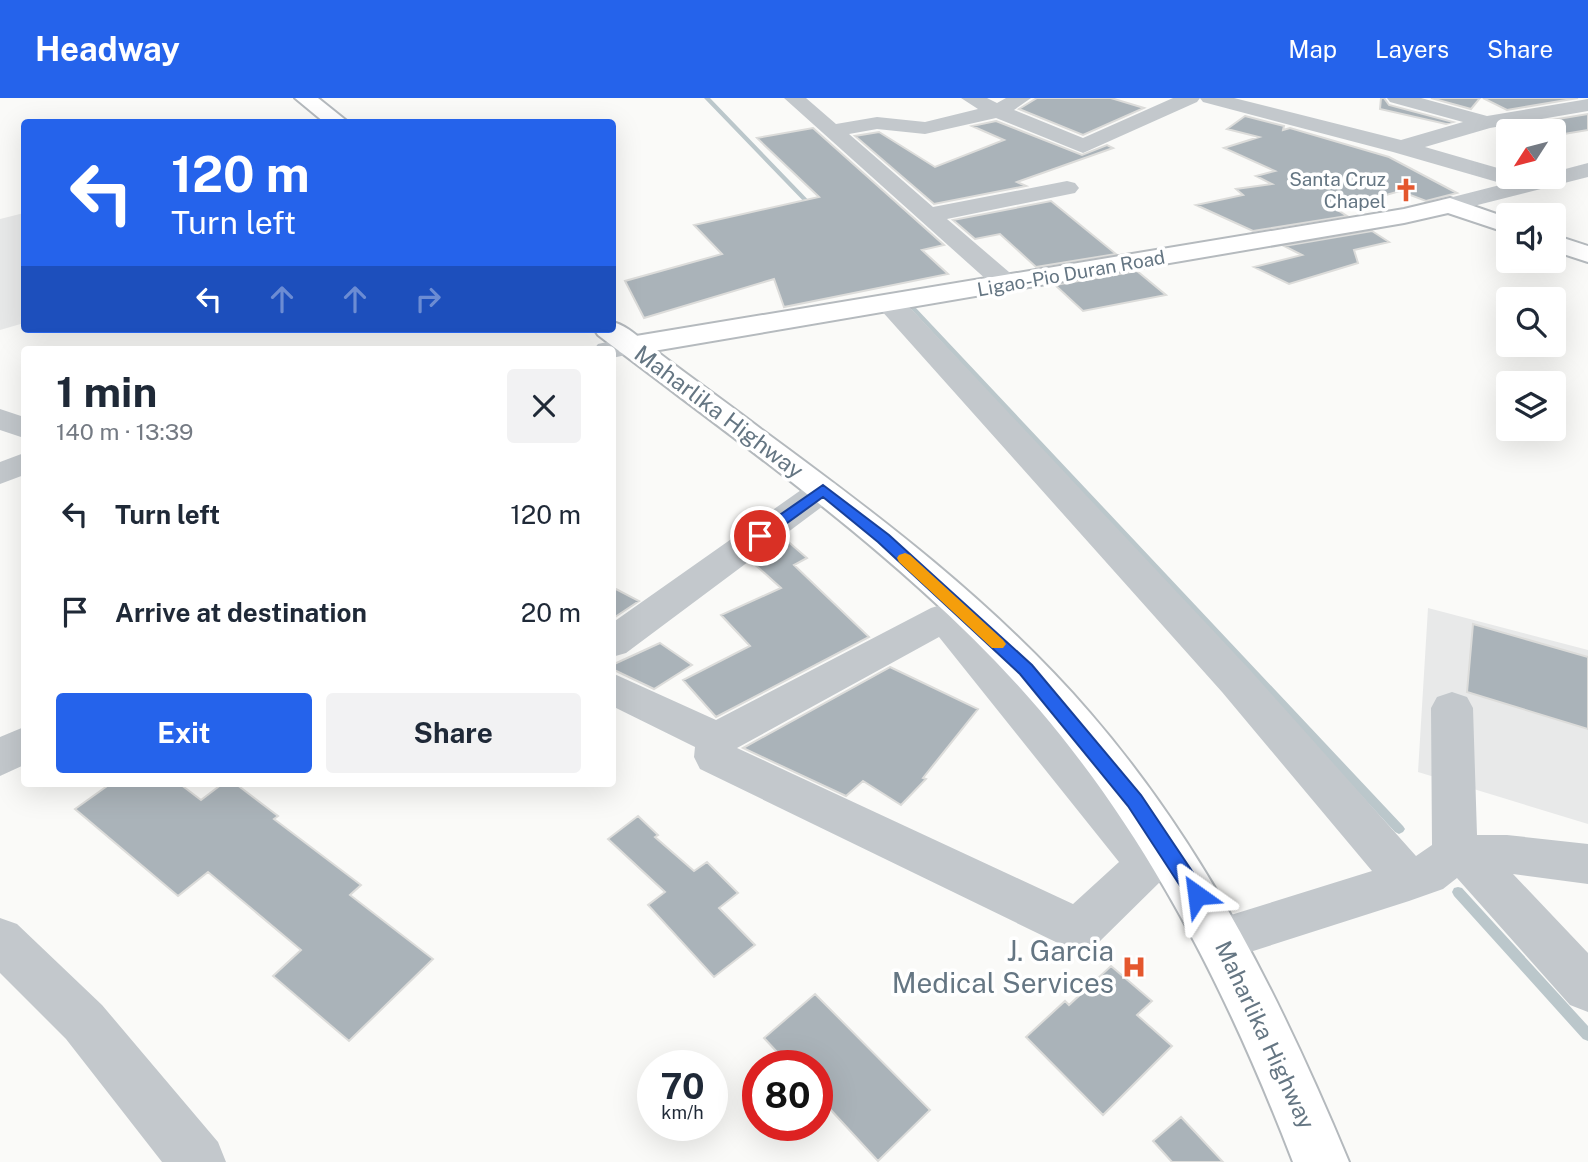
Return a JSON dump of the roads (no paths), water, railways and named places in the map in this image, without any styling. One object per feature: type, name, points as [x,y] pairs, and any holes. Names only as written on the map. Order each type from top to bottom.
[{"type":"main road","points":[[305,98],[333,119]]},
{"type":"main road","points":[[1450,205],[1496,222]]},
{"type":"main road","name":"Ligao-Pio Duran Road","points":[[615,342],[1007,284],[1391,219],[1450,205]]},
{"type":"main road","points":[[1566,247],[1588,254]]},
{"type":"main road","name":"Maharlika Highway","points":[[615,342],[823,490],[883,539],[1026,670],[1134,800],[1184,873],[1222,939],[1287,1073],[1321,1162]]},
{"type":"street","points":[[794,98],[1007,284]]},
{"type":"street","points":[[971,98],[1083,146],[1190,98]]},
{"type":"street","points":[[832,131],[877,123],[925,128],[999,111],[1021,98]]},
{"type":"street","points":[[1210,98],[1401,147],[1496,175]]},
{"type":"street","points":[[1398,98],[1487,122]]},
{"type":"street","points":[[1500,102],[1536,114]]},
{"type":"street","points":[[1401,147],[1487,122],[1588,105]]},
{"type":"street","points":[[1566,176],[1587,171]]},
{"type":"street","points":[[928,215],[1067,188]]},
{"type":"street","points":[[1450,205],[1509,189]]},
{"type":"street","points":[[890,303],[1227,670],[1409,881]]},
{"type":"street","points":[[0,418],[21,428]]},
{"type":"street","points":[[0,457],[21,454]]},
{"type":"street","points":[[0,474],[21,464]]},
{"type":"street","points":[[616,640],[823,490]]},
{"type":"street","points":[[944,617],[1148,864],[1079,930],[715,757],[717,738],[944,617]]},
{"type":"street","points":[[616,690],[717,738]]},
{"type":"street","points":[[1452,708],[1459,854],[1588,988]]},
{"type":"street","points":[[0,759],[21,745]]},
{"type":"street","points":[[1222,939],[1426,875],[1459,854],[1507,854],[1588,864]]},
{"type":"street","points":[[0,940],[84,1023],[198,1162]]},
{"type":"waterway","points":[[707,98],[814,209]]},
{"type":"waterway","points":[[913,308],[1399,829]]},
{"type":"waterway","points":[[1458,892],[1588,1035]]},
{"type":"place","name":"Santa Cruz Chapel","points":[[1406,190]]},
{"type":"place","name":"J. Garcia Medical Services","points":[[1134,967]]}]
